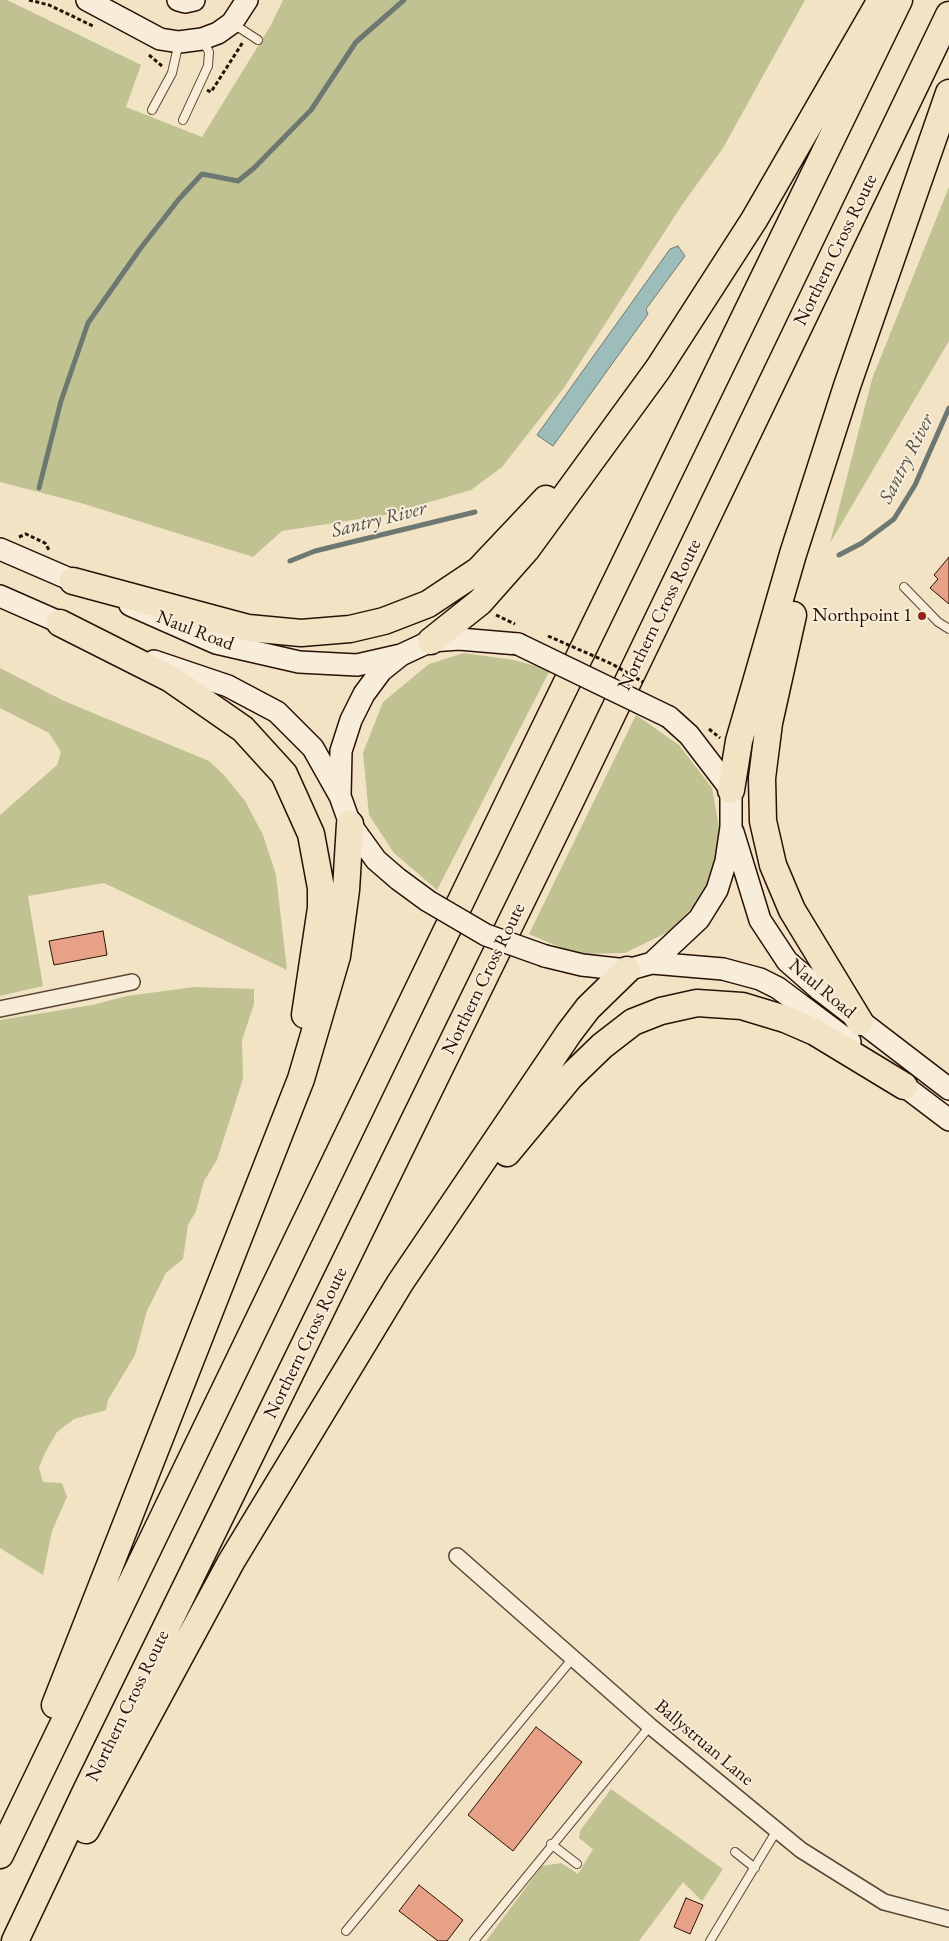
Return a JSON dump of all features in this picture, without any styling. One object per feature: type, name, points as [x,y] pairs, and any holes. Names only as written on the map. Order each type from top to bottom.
[{"type":"highway","points":[[431,641],[480,602],[526,550],[658,369],[754,220],[881,0]]},
{"type":"highway","points":[[0,1855],[512,794],[900,0]]},
{"type":"highway","name":"Northern Cross Route","points":[[15,1941],[87,1789],[574,794],[949,15]]},
{"type":"highway","points":[[731,790],[739,741],[794,554],[847,386],[949,92]]},
{"type":"highway","points":[[73,581],[248,628],[301,633],[350,629],[384,620],[428,604],[478,570],[533,514],[658,369]]},
{"type":"highway","points":[[847,386],[770,714],[762,778],[763,821],[772,865],[792,910],[860,1022]]},
{"type":"highway","points":[[60,623],[171,679],[243,729],[284,774],[311,834],[321,888],[320,919],[303,1030],[261,1182]]},
{"type":"highway","points":[[0,1846],[301,1079],[337,956],[346,890],[350,824]]},
{"type":"highway","points":[[26,1941],[231,1562],[400,1283],[569,1033],[588,1008],[627,970]]},
{"type":"highway","points":[[400,1283],[570,1077],[602,1046],[633,1022],[660,1011],[697,1003],[742,1006],[786,1019],[815,1032],[904,1086]]},
{"type":"main road","points":[[87,0],[160,39],[179,42],[202,40],[218,33],[232,23],[247,0]]},
{"type":"main road","points":[[178,0],[185,2],[194,0]]},
{"type":"main road","name":"Naul Road","points":[[7,544],[73,581],[216,643],[299,662],[358,665],[401,655]]},
{"type":"main road","points":[[0,596],[151,660],[228,686],[277,712],[314,748],[340,796],[350,824],[376,860],[428,901],[486,935],[545,956],[582,965],[627,970],[652,963],[699,919],[717,890],[726,860],[731,827],[731,790],[689,735],[669,717],[518,635],[431,641],[401,655],[381,671],[364,694],[351,720],[341,751],[340,796]]},
{"type":"main road","name":"Naul Road","points":[[731,827],[760,920],[787,961],[860,1022],[949,1089]]},
{"type":"main road","name":"Naul Road","points":[[652,963],[723,969],[760,979],[778,988],[856,1046],[949,1120]]},
{"type":"street","points":[[0,1009],[132,982]]},
{"type":"street","name":"Ballystruan Lane","points":[[457,1556],[650,1726],[801,1850],[884,1902],[949,1919]]},
{"type":"lane","points":[[232,23],[258,40]]},
{"type":"lane","points":[[183,120],[208,66],[209,52],[202,40]]},
{"type":"lane","points":[[152,110],[172,73],[179,42]]},
{"type":"lane","points":[[904,587],[938,622],[949,629]]},
{"type":"lane","points":[[346,1931],[573,1658]]},
{"type":"lane","points":[[474,1941],[551,1844],[650,1726]]},
{"type":"lane","points":[[710,1941],[777,1830]]},
{"type":"lane","points":[[551,1844],[577,1864]]},
{"type":"lane","points":[[735,1852],[755,1868]]},
{"type":"path","points":[[7,544],[26,534],[45,543],[51,552]]},
{"type":"path","points":[[480,602],[518,635]]},
{"type":"path","points":[[545,635],[612,664],[651,687]]},
{"type":"path","points":[[705,726],[719,738],[739,741]]},
{"type":"green space","points":[[0,0],[7,0],[141,65],[126,107],[202,137],[271,25],[283,0],[805,0],[723,148],[682,205],[563,389],[502,467],[471,490],[385,515],[282,531],[253,557],[81,503],[0,482]]},
{"type":"green space","points":[[949,187],[949,341],[830,543],[872,379]]},
{"type":"green space","points":[[464,653],[514,660],[550,670],[437,890],[394,853],[369,815],[363,753],[383,702],[429,664]]},
{"type":"green space","points":[[0,668],[64,701],[209,761],[223,774],[245,801],[263,835],[276,875],[287,970],[104,883],[28,896],[43,986],[0,996],[0,815],[57,765],[61,752],[49,733],[0,708]]},
{"type":"green space","points":[[636,715],[679,745],[712,788],[721,839],[702,897],[670,931],[625,953],[575,954],[529,934]]},
{"type":"green space","points":[[194,987],[254,989],[254,1004],[242,1040],[243,1079],[217,1160],[204,1181],[196,1211],[188,1225],[183,1259],[166,1273],[147,1311],[135,1355],[108,1400],[106,1410],[74,1419],[57,1432],[45,1453],[39,1468],[43,1482],[62,1483],[67,1497],[52,1531],[43,1575],[0,1548],[0,1020],[92,1005],[127,996]]},
{"type":"green space","points":[[611,1789],[723,1869],[702,1901],[683,1882],[639,1941],[486,1941],[542,1866],[561,1863],[578,1874],[593,1849],[579,1838],[580,1831]]},
{"type":"water","points":[[678,246],[685,256],[646,309],[648,314],[553,446],[537,435],[670,249]]},
{"type":"building","points":[[949,557],[949,604],[930,588],[938,579],[934,575]]},
{"type":"building","points":[[103,931],[107,955],[54,965],[49,941]]},
{"type":"building","points":[[536,1727],[582,1762],[513,1851],[468,1815]]},
{"type":"building","points":[[419,1885],[463,1920],[447,1941],[438,1941],[399,1911]]},
{"type":"building","points":[[686,1898],[703,1905],[690,1934],[674,1927]]},
{"type":"waterway","points":[[39,488],[61,401],[88,323],[140,249],[179,199],[202,174],[238,181],[254,168],[311,110],[356,42],[404,0]]},
{"type":"waterway","name":"Santry River","points":[[839,555],[862,543],[894,519],[915,485],[949,408]]},
{"type":"waterway","name":"Santry River","points":[[290,561],[315,551],[475,512]]},
{"type":"place","name":"Northpoint 1","points":[[922,616]]}]
